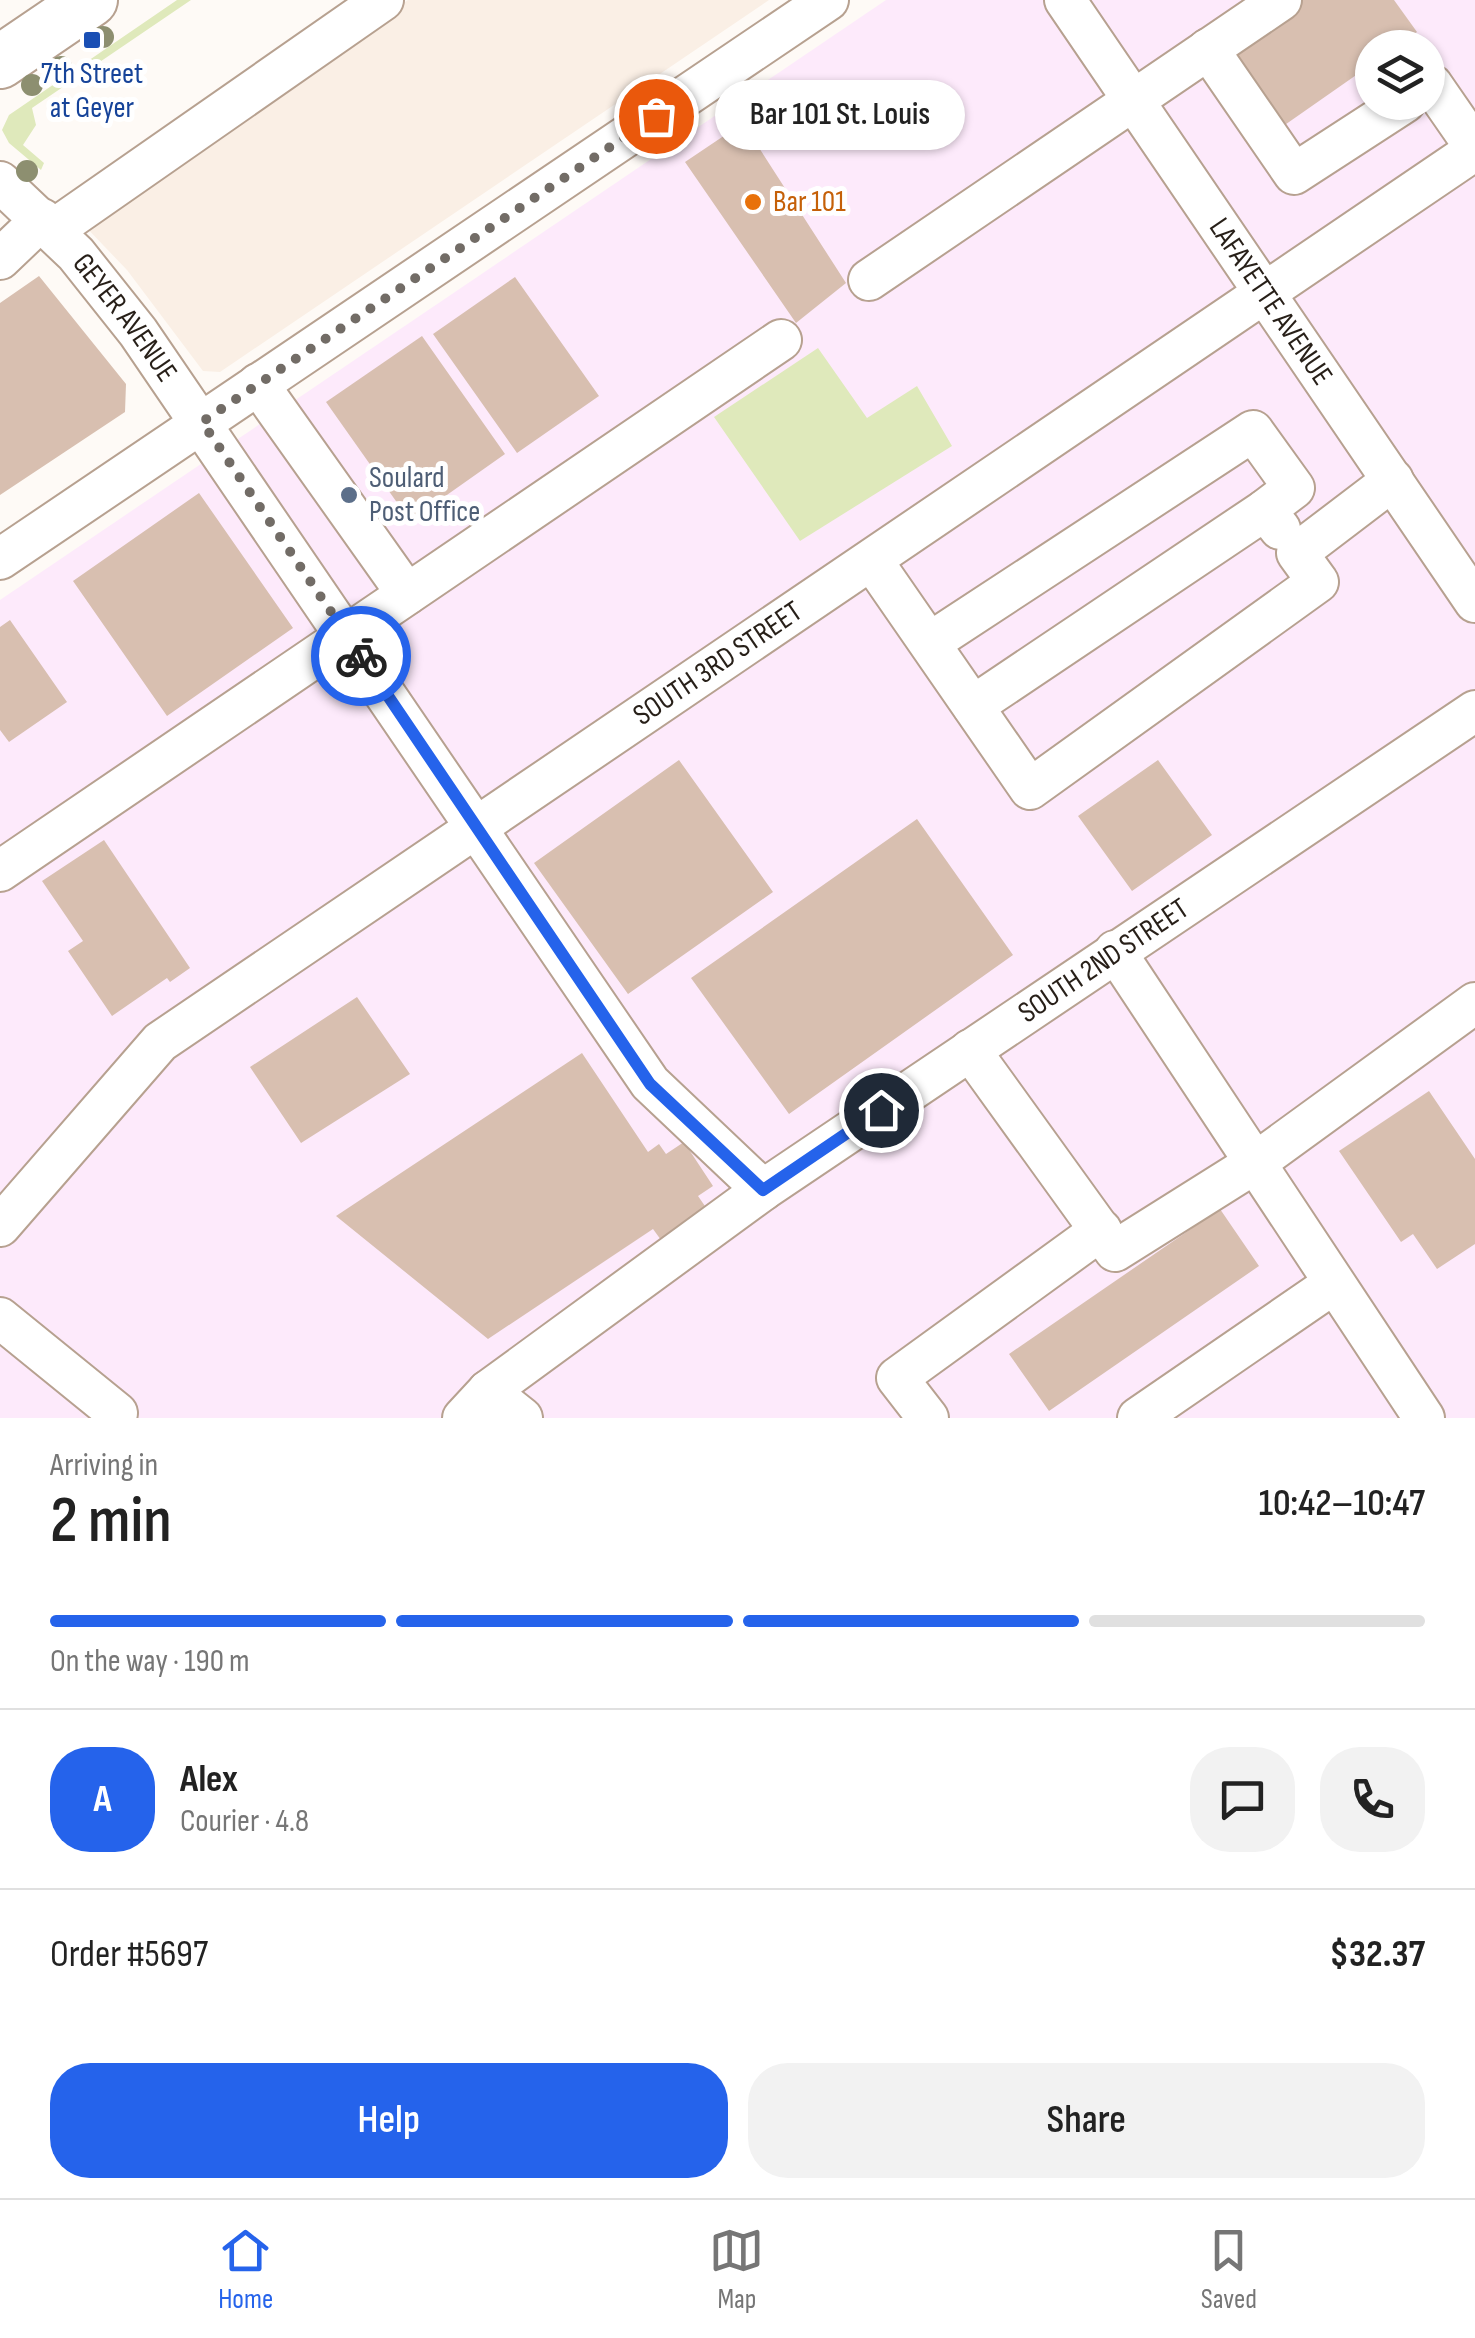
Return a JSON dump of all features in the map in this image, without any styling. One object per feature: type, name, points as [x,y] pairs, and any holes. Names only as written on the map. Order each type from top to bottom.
[{"type":"main road","points":[[0,62],[91,0]]},
{"type":"street","points":[[0,259],[384,0]]},
{"type":"street","points":[[0,559],[828,0]]},
{"type":"street","name":"LAFAYETTE AVENUE","points":[[1065,0],[1475,602]]},
{"type":"street","points":[[869,280],[1208,49],[1236,12],[1281,0]]},
{"type":"street","points":[[1208,49],[1294,174],[1377,120]]},
{"type":"street","points":[[1445,104],[1475,149]]},
{"type":"street","name":"SOUTH 3RD STREET","points":[[0,1226],[160,1042],[873,562],[1475,149]]},
{"type":"street","name":"GEYER AVENUE","points":[[0,182],[48,225],[109,292],[478,826],[650,1084],[748,1202]]},
{"type":"street","points":[[0,871],[781,340]]},
{"type":"street","points":[[258,384],[407,594]]},
{"type":"street","points":[[930,642],[1254,432],[1294,488],[974,706]]},
{"type":"street","points":[[1297,553],[1393,480]]},
{"type":"street","points":[[873,562],[1030,788],[1318,582],[1265,510]]},
{"type":"street","name":"SOUTH 2ND STREET","points":[[476,1405],[748,1202],[1115,950],[1475,711]]},
{"type":"street","points":[[1115,950],[1424,1418]]},
{"type":"street","points":[[970,1050],[1115,1251],[1255,1162],[1475,1004]]},
{"type":"street","points":[[928,1418],[898,1378],[1100,1230]]},
{"type":"street","points":[[1138,1418],[1333,1284]]},
{"type":"street","points":[[0,1318],[118,1414]]},
{"type":"street","points":[[476,1405],[522,1418]]},
{"type":"shaded area","points":[[408,0],[769,0],[220,372],[203,371],[127,270],[81,222]]},
{"type":"shaded area","points":[[886,0],[1475,0],[1475,1418],[0,1418],[0,600]]},
{"type":"green space","points":[[177,0],[191,0],[32,108],[36,125],[23,145],[44,163],[41,170],[9,143],[2,130],[9,115]]},
{"type":"green space","points":[[818,348],[867,418],[917,386],[952,446],[800,541],[714,417]]},
{"type":"building","points":[[1302,0],[1394,0],[1416,30],[1355,30],[1355,76],[1279,129],[1226,53]]},
{"type":"building","name":"Bar 101","points":[[743,123],[846,283],[796,323],[685,162]]},
{"type":"building","points":[[39,276],[126,384],[125,412],[0,495],[0,303]]},
{"type":"building","points":[[515,277],[599,396],[517,453],[433,334]]},
{"type":"building","points":[[422,336],[505,454],[410,521],[326,402]]},
{"type":"building","points":[[199,493],[293,628],[167,716],[73,581]]},
{"type":"building","points":[[10,620],[67,702],[9,742],[0,730],[0,627]]},
{"type":"building","points":[[679,760],[773,892],[628,994],[534,863]]},
{"type":"building","points":[[1158,760],[1212,835],[1132,891],[1078,816]]},
{"type":"building","points":[[917,819],[1013,955],[789,1114],[691,978]]},
{"type":"building","points":[[104,840],[190,968],[170,982],[167,978],[112,1016],[68,951],[83,941],[42,881]]},
{"type":"building","points":[[357,997],[410,1074],[301,1143],[250,1067]]},
{"type":"building","points":[[582,1053],[648,1152],[659,1144],[666,1154],[684,1142],[713,1186],[698,1196],[707,1209],[661,1240],[653,1229],[488,1339],[336,1216]]},
{"type":"building","points":[[1429,1091],[1475,1159],[1475,1244],[1437,1269],[1413,1234],[1401,1242],[1339,1151]]},
{"type":"building","points":[[1220,1209],[1259,1266],[1049,1411],[1009,1354]]},
{"type":"way so far","points":[[361,656],[202,422],[656,116]]},
{"type":"place","name":"7th Street at Geyer","points":[[92,40]]},
{"type":"place","name":"Bar 101 St. Louis","points":[[656,116]]},
{"type":"place","name":"Bar 101","points":[[753,202]]},
{"type":"place","name":"Soulard Post Office","points":[[349,495]]},
{"type":"route","points":[[361,656],[650,1084],[763,1190],[881,1110]]}]
